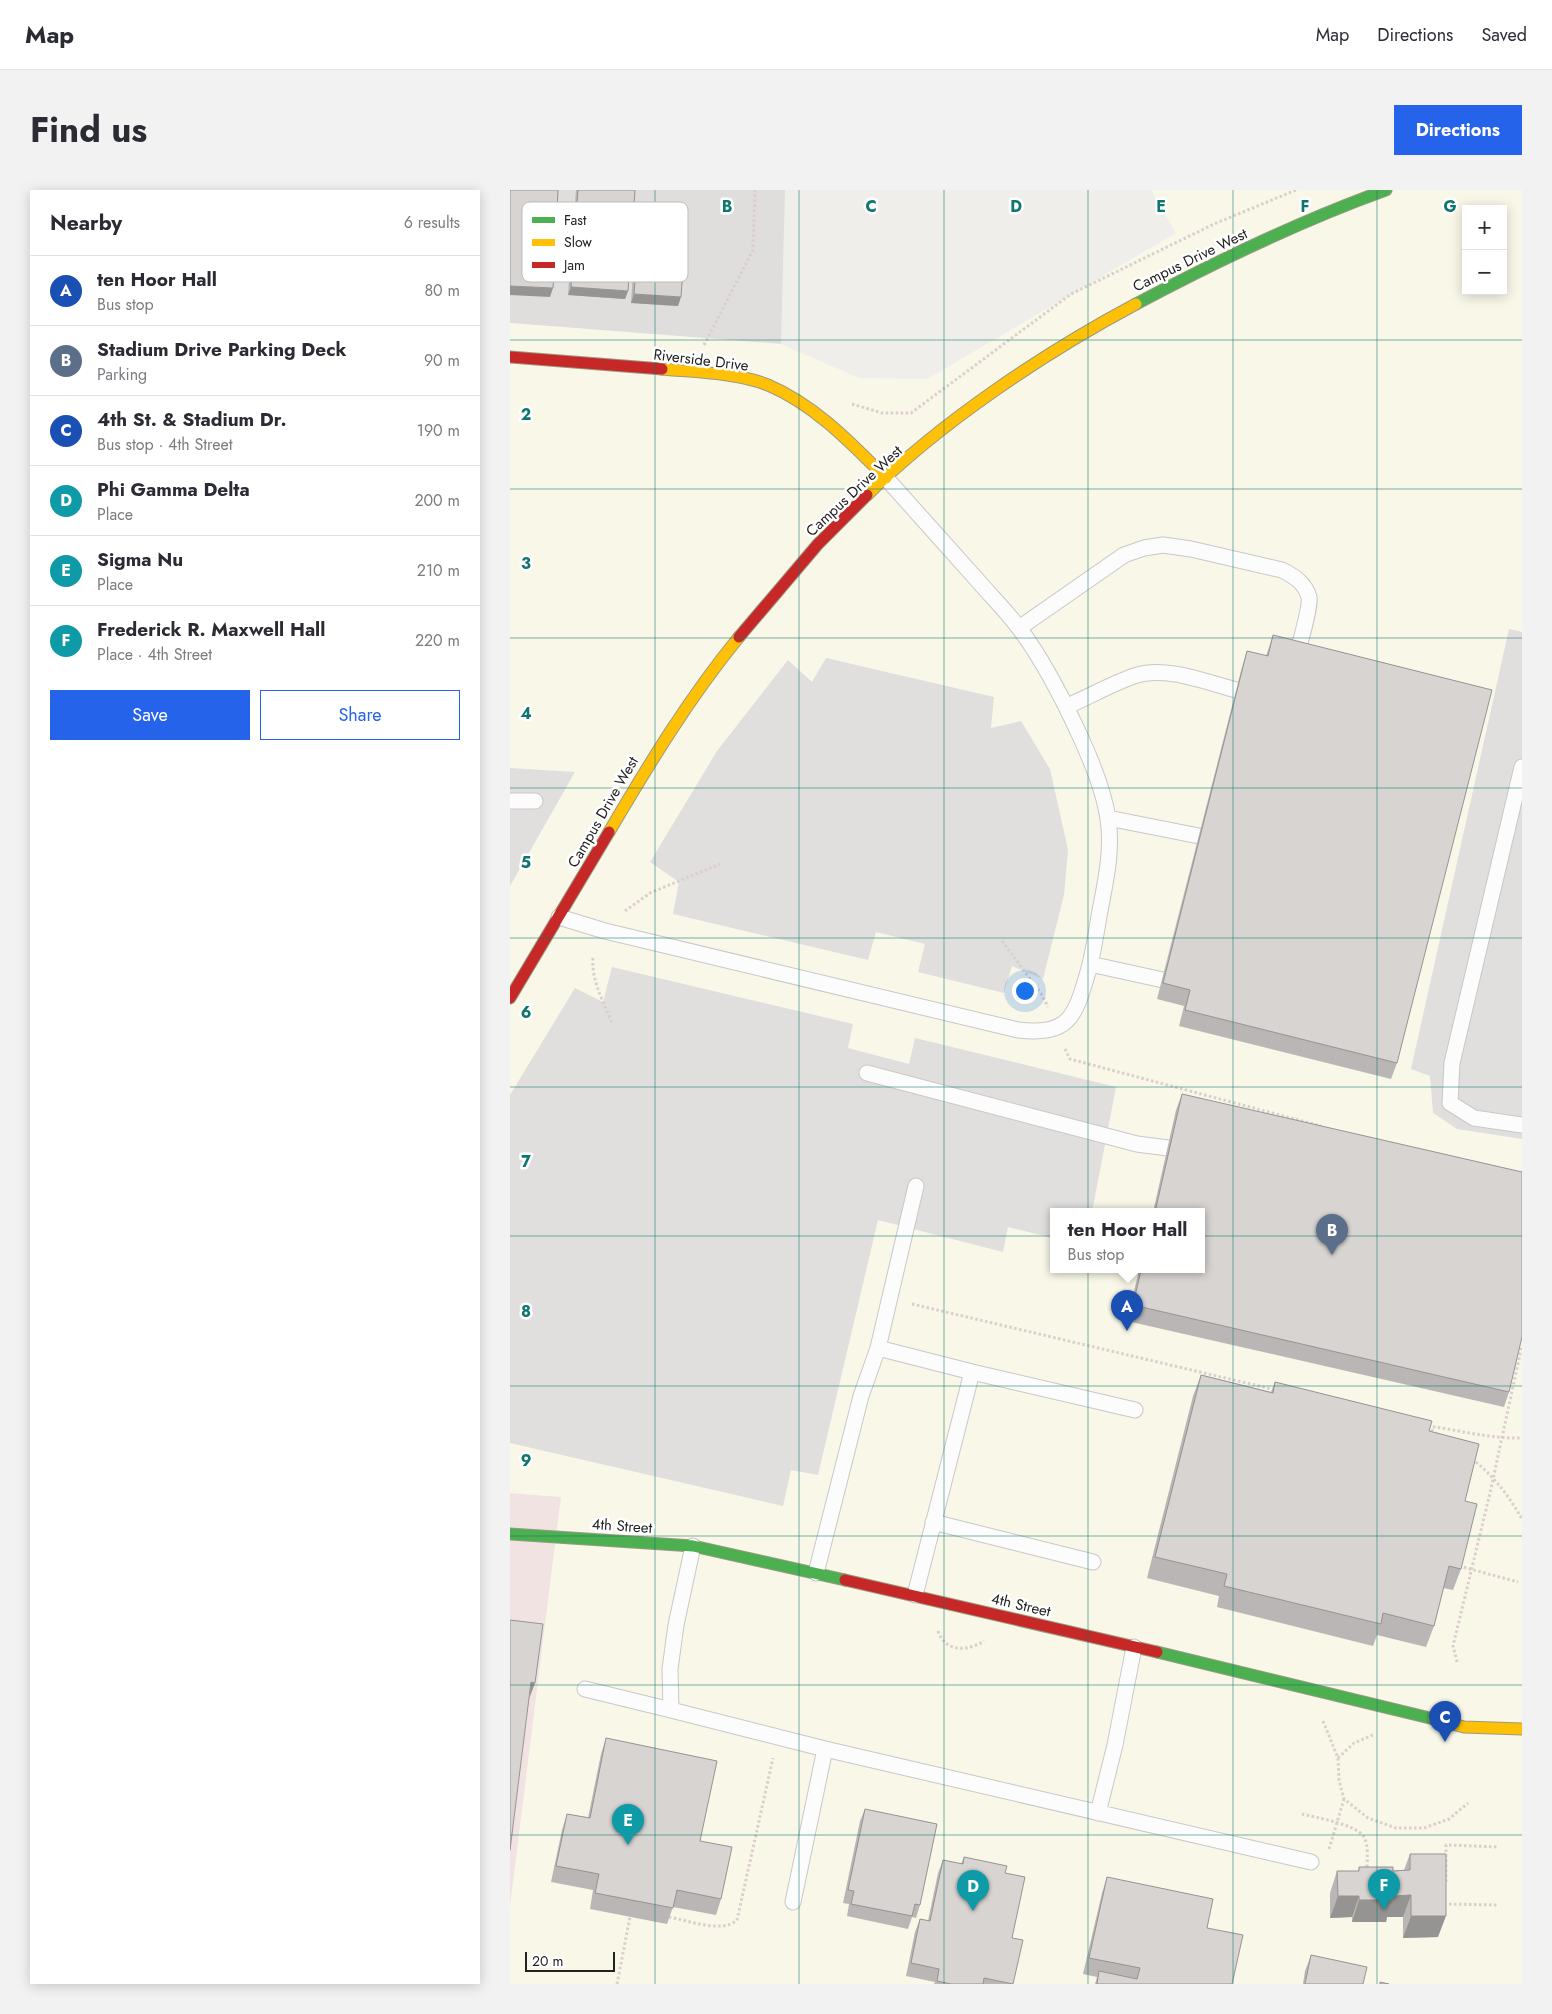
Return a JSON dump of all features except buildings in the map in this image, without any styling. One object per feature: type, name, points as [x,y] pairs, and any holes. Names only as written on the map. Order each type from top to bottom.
[{"type":"street","name":"Campus Drive West","points":[[510,998],[653,756],[692,697],[751,622],[824,537],[886,478],[948,426],[995,391],[1054,351],[1106,320],[1170,285],[1229,257],[1313,218],[1380,191]]},
{"type":"street","name":"Riverside Drive","points":[[510,357],[731,376],[768,385],[807,407],[846,438],[886,478]]},
{"type":"street","name":"4th Street","points":[[510,1534],[693,1546],[915,1595],[1369,1702],[1464,1727],[1522,1729]]},
{"type":"lane","points":[[559,917],[605,931],[1018,1030],[1032,1032],[1056,1028],[1073,1015],[1078,1006],[1090,964],[1110,848],[1108,818],[1086,750],[1067,706],[1043,664],[1019,628],[886,478]]},
{"type":"lane","points":[[1019,628],[1124,555],[1144,548],[1163,545],[1191,549],[1282,570],[1294,576],[1304,586],[1309,598],[1296,658]]},
{"type":"lane","points":[[1067,706],[1135,676],[1154,673],[1178,676],[1236,690]]},
{"type":"lane","points":[[1522,767],[1452,1063],[1450,1103],[1474,1118],[1522,1124]]},
{"type":"lane","points":[[510,801],[536,801]]},
{"type":"lane","points":[[1108,818],[1199,836]]},
{"type":"lane","points":[[1090,964],[1162,980]]},
{"type":"lane","points":[[867,1073],[1137,1144],[1168,1148]]},
{"type":"lane","points":[[816,1573],[861,1396],[878,1348],[916,1186]]},
{"type":"lane","points":[[878,1348],[1135,1410]]},
{"type":"lane","points":[[915,1595],[972,1372]]},
{"type":"lane","points":[[933,1522],[1093,1562]]},
{"type":"lane","points":[[671,1710],[670,1669],[676,1625],[693,1546]]},
{"type":"lane","points":[[1098,1813],[1115,1745],[1134,1647]]},
{"type":"lane","points":[[585,1689],[778,1738],[1311,1862]]},
{"type":"lane","points":[[792,1902],[825,1749]]},
{"type":"path","points":[[694,372],[704,345],[753,250],[755,190]]},
{"type":"path","points":[[846,403],[882,413],[911,413],[1071,294],[1214,224],[1296,190]]},
{"type":"path","points":[[704,345],[714,346]]},
{"type":"path","points":[[625,912],[650,893],[720,864]]},
{"type":"path","points":[[1002,941],[1042,995],[1050,1010]]},
{"type":"path","points":[[594,958],[595,978],[612,1023]]},
{"type":"path","points":[[1061,1042],[1070,1059],[1330,1128]]},
{"type":"path","points":[[890,1298],[1279,1391]]},
{"type":"path","points":[[1457,1662],[1453,1646],[1502,1439],[1522,1345]]},
{"type":"path","points":[[1445,1439],[1425,1425],[1502,1439],[1522,1438]]},
{"type":"path","points":[[1466,1453],[1486,1469],[1505,1492],[1522,1518]]},
{"type":"path","points":[[1459,1566],[1518,1582]]},
{"type":"path","points":[[936,1626],[940,1638],[948,1645],[957,1649],[973,1647],[989,1638]]},
{"type":"path","points":[[1322,1718],[1338,1758],[1338,1780],[1344,1799],[1368,1818],[1396,1828],[1424,1828],[1449,1819],[1468,1803]]},
{"type":"path","points":[[1338,1758],[1354,1743],[1381,1732]]},
{"type":"path","points":[[669,1916],[716,1926],[727,1926],[737,1920],[778,1738]]},
{"type":"path","points":[[1328,1851],[1344,1799]]},
{"type":"path","points":[[1302,1814],[1356,1830],[1364,1837],[1367,1845],[1367,1871]]},
{"type":"path","points":[[1446,1884],[1446,1845],[1499,1847]]},
{"type":"path","points":[[1446,1894],[1446,1904]]},
{"type":"path","points":[[1438,1904],[1498,1904]]},
{"type":"path","points":[[616,1984],[630,1916]]},
{"type":"shaded area","points":[[510,190],[785,190],[781,344],[510,323]]},
{"type":"shaded area","points":[[1151,190],[1522,190],[1522,1984],[510,1984],[510,1907],[561,1497],[510,1493],[510,323],[781,344],[859,378],[927,379],[1176,233]]},
{"type":"shaded area","points":[[1509,629],[1522,632],[1522,1139],[1457,1129],[1433,1113],[1430,1076],[1411,1069]]},
{"type":"shaded area","points":[[826,658],[994,697],[991,728],[1021,721],[1050,769],[1068,850],[1064,895],[1043,979],[1012,966],[1004,993],[918,972],[925,944],[876,932],[868,960],[673,914],[679,882],[650,862],[717,751],[788,660],[812,682]]},
{"type":"shaded area","points":[[510,768],[575,772],[510,886]]},
{"type":"shaded area","points":[[612,967],[853,1024],[848,1048],[909,1064],[915,1038],[1116,1087],[1093,1208],[1050,1208],[1050,1237],[1008,1227],[1003,1252],[878,1220],[818,1475],[791,1470],[783,1506],[510,1443],[510,1095],[575,988],[603,1002]]},
{"type":"shaded area","points":[[510,1493],[561,1497],[510,1904]]},
{"type":"traffic: fast","points":[[1136,304],[1259,242],[1386,190]]},
{"type":"traffic: fast","points":[[510,1534],[693,1546],[845,1580]]},
{"type":"traffic: fast","points":[[1157,1652],[1434,1719]]},
{"type":"traffic: slow","points":[[867,495],[927,441],[995,390],[1066,344],[1136,304]]},
{"type":"traffic: slow","points":[[662,369],[744,378],[768,385],[785,393],[832,426],[886,478]]},
{"type":"traffic: slow","points":[[609,832],[686,708],[739,637]]},
{"type":"traffic: slow","points":[[1434,1719],[1464,1727],[1522,1729]]},
{"type":"traffic: jam","points":[[510,357],[662,369]]},
{"type":"traffic: jam","points":[[739,637],[818,544],[867,495]]},
{"type":"traffic: jam","points":[[510,998],[609,832]]},
{"type":"traffic: jam","points":[[845,1580],[1157,1652]]},
{"type":"place","name":"Stadium Drive Parking Deck","points":[[1332,1255]]},
{"type":"place","name":"ten Hoor Hall","points":[[1127,1331]]},
{"type":"place","name":"4th St. & Stadium Dr.","points":[[1445,1742]]},
{"type":"place","name":"Sigma Nu","points":[[628,1845]]},
{"type":"place","name":"Frederick R. Maxwell Hall","points":[[1384,1910]]},
{"type":"place","name":"Phi Gamma Delta","points":[[973,1911]]}]
